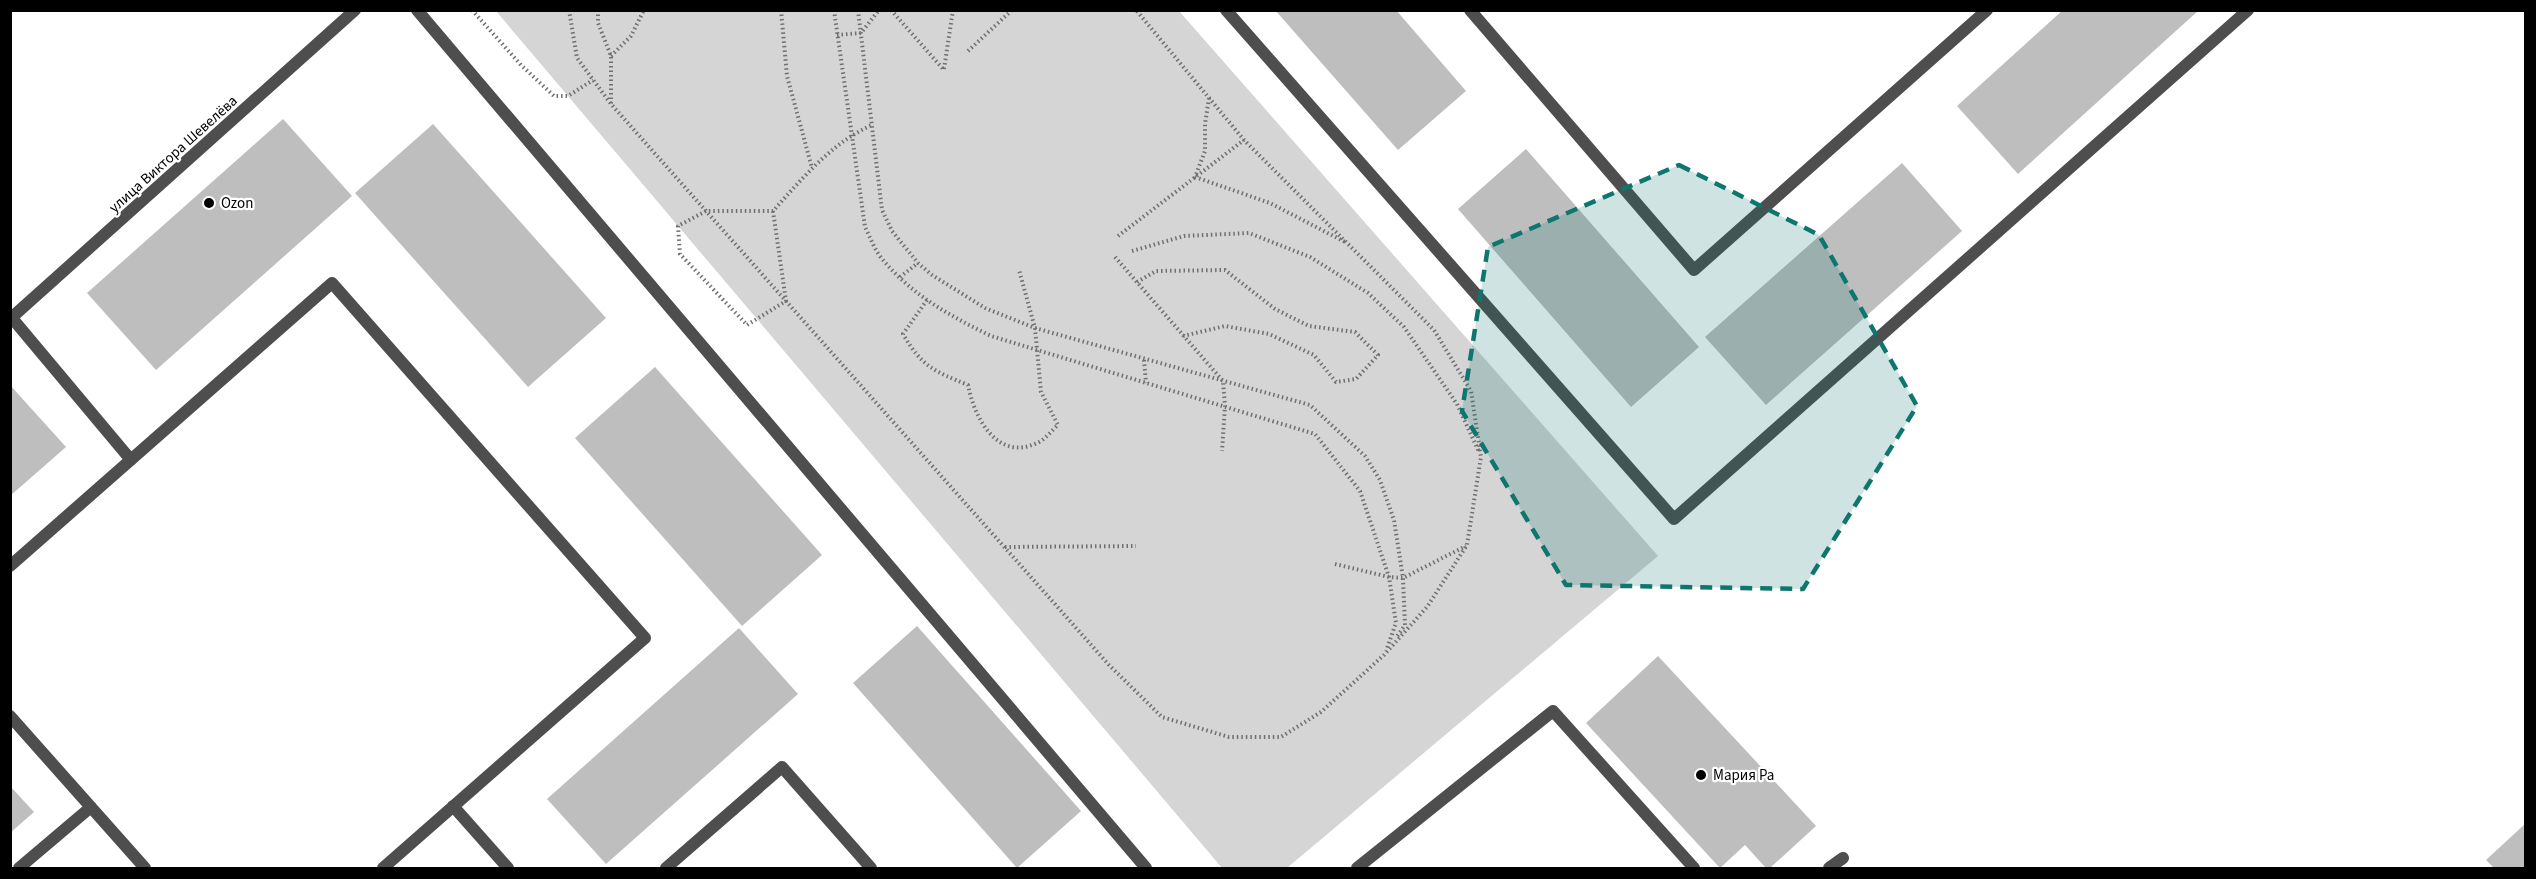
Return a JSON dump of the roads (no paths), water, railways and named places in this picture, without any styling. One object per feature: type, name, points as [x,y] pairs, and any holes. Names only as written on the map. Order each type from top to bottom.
[{"type":"street","name":"улица Виктора Шевелёва","points":[[11,318],[355,10]]},
{"type":"street","points":[[417,10],[1146,868]]},
{"type":"street","points":[[1226,10],[1674,519],[2248,10]]},
{"type":"street","points":[[1470,10],[1694,270],[1987,10]]},
{"type":"street","points":[[10,566],[332,283],[645,638],[383,868]]},
{"type":"street","points":[[11,318],[131,460]]},
{"type":"street","points":[[1357,868],[1552,711],[1694,868]]},
{"type":"street","points":[[10,716],[145,868]]},
{"type":"street","points":[[666,868],[782,767],[871,868]]},
{"type":"street","points":[[453,806],[508,868]]},
{"type":"street","points":[[19,868],[91,807]]},
{"type":"street","points":[[1829,868],[1843,858]]},
{"type":"place","name":"Ozon","points":[[209,203]]},
{"type":"place","name":"Мария Ра","points":[[1701,775]]}]
